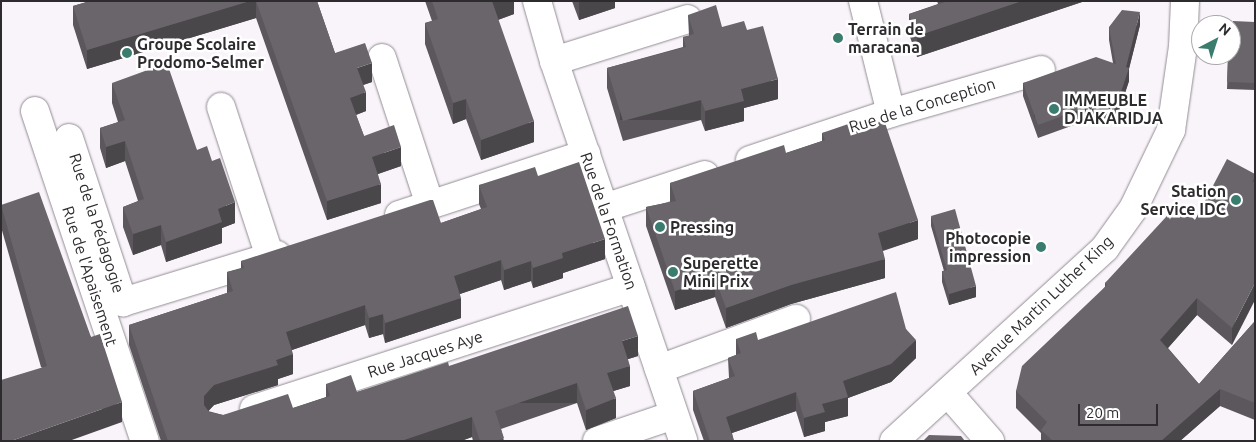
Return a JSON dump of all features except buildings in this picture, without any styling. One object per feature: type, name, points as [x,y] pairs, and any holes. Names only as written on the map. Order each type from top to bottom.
[{"type":"street","name":"Rue de la Formation","points":[[537,1],[554,61],[683,441]]},
{"type":"street","points":[[863,1],[890,113]]},
{"type":"street","name":"Avenue Martin Luther King","points":[[894,441],[1104,248],[1133,209],[1171,130],[1183,48],[1185,1]]},
{"type":"street","points":[[554,61],[688,19]]},
{"type":"street","points":[[382,58],[430,205]]},
{"type":"street","name":"Rue de la Conception","points":[[604,208],[890,113],[1042,70]]},
{"type":"street","points":[[221,107],[270,257]]},
{"type":"street","name":"Rue de l'Apaisement","points":[[35,111],[145,441]]},
{"type":"street","name":"Rue de la Pédagogie","points":[[69,138],[123,302],[298,248]]},
{"type":"street","points":[[374,223],[586,154]]},
{"type":"street","name":"Rue Jacques Aye","points":[[228,417],[631,287]]},
{"type":"street","points":[[660,369],[796,319]]},
{"type":"street","points":[[948,393],[990,441]]},
{"type":"street","points":[[598,441],[674,415]]},
{"type":"place","name":"Terrain de maracana","points":[[838,38]]},
{"type":"place","name":"Groupe Scolaire Prodomo-Selmer","points":[[127,53]]},
{"type":"place","name":"IMMEUBLE DJAKARIDJA","points":[[1054,109]]},
{"type":"place","name":"Station Service IDC","points":[[1236,200]]},
{"type":"place","name":"Pressing","points":[[660,227]]},
{"type":"place","name":"Photocopie impression","points":[[1041,247]]},
{"type":"place","name":"Superette Mini Prix","points":[[673,272]]}]
